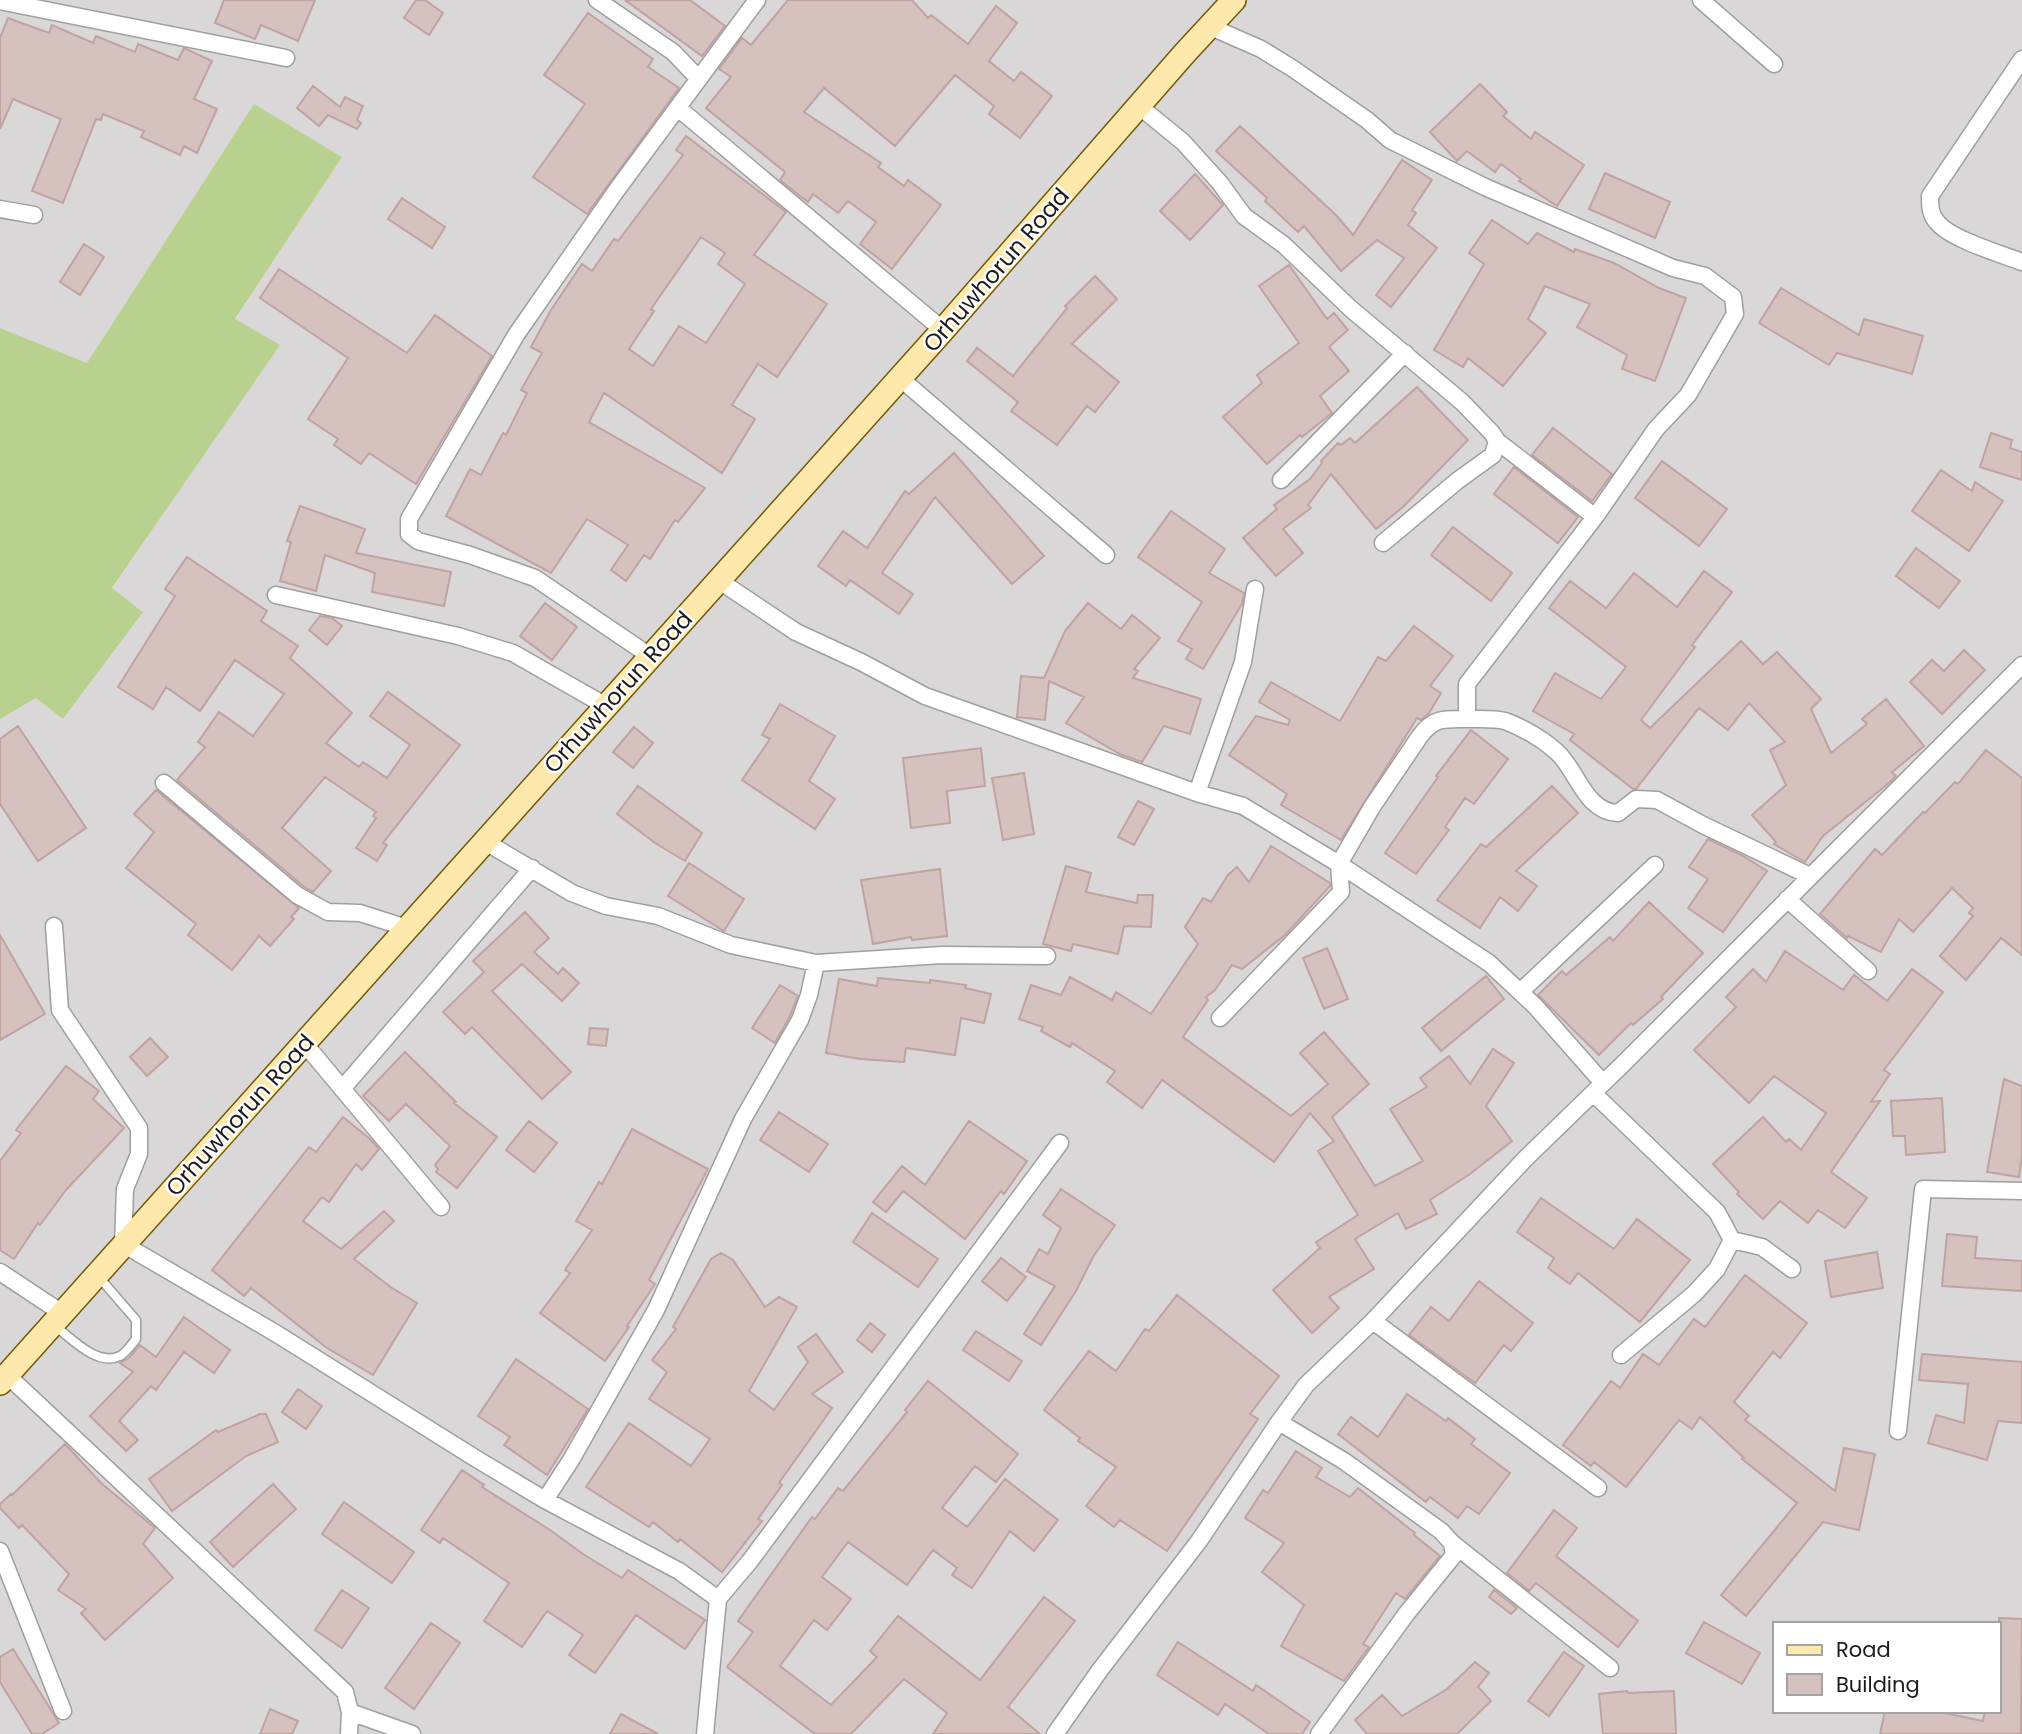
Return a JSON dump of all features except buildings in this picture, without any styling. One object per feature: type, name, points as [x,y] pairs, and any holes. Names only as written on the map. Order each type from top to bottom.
[{"type":"street","points":[[597,0],[673,51],[698,78]]},
{"type":"street","points":[[650,656],[536,578],[470,555],[418,541],[409,534],[409,519],[516,335],[616,191],[757,0]]},
{"type":"street","name":"Orhuwhorun Road","points":[[4,1379],[943,330],[1234,0]]},
{"type":"street","points":[[1701,0],[1774,64]]},
{"type":"street","points":[[0,1],[286,58]]},
{"type":"street","points":[[1211,27],[1261,49],[1292,68],[1367,120],[1390,140],[1485,187],[1672,268],[1705,276],[1733,297],[1735,314],[1688,395],[1656,429],[1595,517],[1467,684],[1467,719]]},
{"type":"street","points":[[2022,60],[1930,196],[1932,215],[1938,224],[1951,234],[2022,262]]},
{"type":"street","points":[[1139,106],[1184,142],[1220,183],[1244,216],[1284,245],[1352,309],[1462,402],[1497,441],[1595,517]]},
{"type":"street","points":[[678,108],[943,330]]},
{"type":"street","points":[[0,209],[34,215]]},
{"type":"street","points":[[1281,480],[1405,353]]},
{"type":"street","points":[[900,378],[1106,555]]},
{"type":"street","points":[[1383,543],[1457,481],[1493,455],[1497,441]]},
{"type":"street","points":[[718,580],[796,632],[925,696],[1197,793],[1243,806],[1339,863],[1489,963],[1520,992],[1598,1088],[1717,1212],[1732,1240],[1762,1247],[1792,1269]]},
{"type":"street","points":[[1197,793],[1242,662],[1255,589]]},
{"type":"street","points":[[276,595],[457,636],[513,653],[606,706]]},
{"type":"street","points":[[1055,1734],[1100,1670],[1199,1541],[1306,1385],[1373,1321],[1525,1159],[2022,664]]},
{"type":"street","points":[[1220,1018],[1341,892],[1339,863],[1372,807],[1427,727],[1440,719],[1503,720],[1534,735],[1558,752],[1592,803],[1606,813],[1618,813],[1636,799],[1657,800],[1810,876]]},
{"type":"street","points":[[164,783],[297,895],[328,912],[360,913],[407,928]]},
{"type":"street","points":[[484,841],[572,893],[606,906],[658,915],[731,945],[816,963],[942,956],[1047,956]]},
{"type":"street","points":[[1520,992],[1655,865]]},
{"type":"street","points":[[342,1089],[532,868]]},
{"type":"street","points":[[1787,899],[1868,971]]},
{"type":"street","points":[[54,926],[60,1010],[139,1128],[139,1154],[125,1189],[123,1244],[277,1334],[545,1500],[678,1571],[719,1599]]},
{"type":"street","points":[[545,1500],[571,1460],[656,1310],[743,1119],[800,1020],[816,963]]},
{"type":"street","points":[[303,1043],[442,1207]]},
{"type":"street","points":[[705,1734],[719,1599],[1060,1143]]},
{"type":"street","points":[[1898,1431],[1923,1189],[2022,1191]]},
{"type":"street","points":[[1621,1355],[1694,1294],[1717,1269],[1732,1240]]},
{"type":"street","points":[[0,1272],[57,1319]]},
{"type":"street","points":[[1373,1321],[1598,1488]]},
{"type":"street","points":[[4,1379],[345,1692],[350,1712],[349,1734]]},
{"type":"street","points":[[1279,1422],[1345,1461],[1441,1531],[1452,1543],[1610,1668]]},
{"type":"street","points":[[1319,1734],[1454,1555],[1452,1543]]},
{"type":"street","points":[[0,1551],[63,1711]]},
{"type":"street","points":[[350,1712],[412,1734]]},
{"type":"lane","points":[[57,1319],[91,1353],[103,1359],[120,1356],[136,1339],[136,1320],[96,1275]]},
{"type":"shaded area","points":[[0,0],[2022,0],[2022,1734],[0,1734],[0,719],[36,698],[63,719],[143,611],[112,589],[279,345],[235,320],[342,157],[254,105],[87,363],[0,328]]},
{"type":"green space","points":[[254,104],[342,157],[235,319],[280,345],[112,588],[143,612],[63,719],[36,698],[0,719],[0,328],[87,363]]}]
